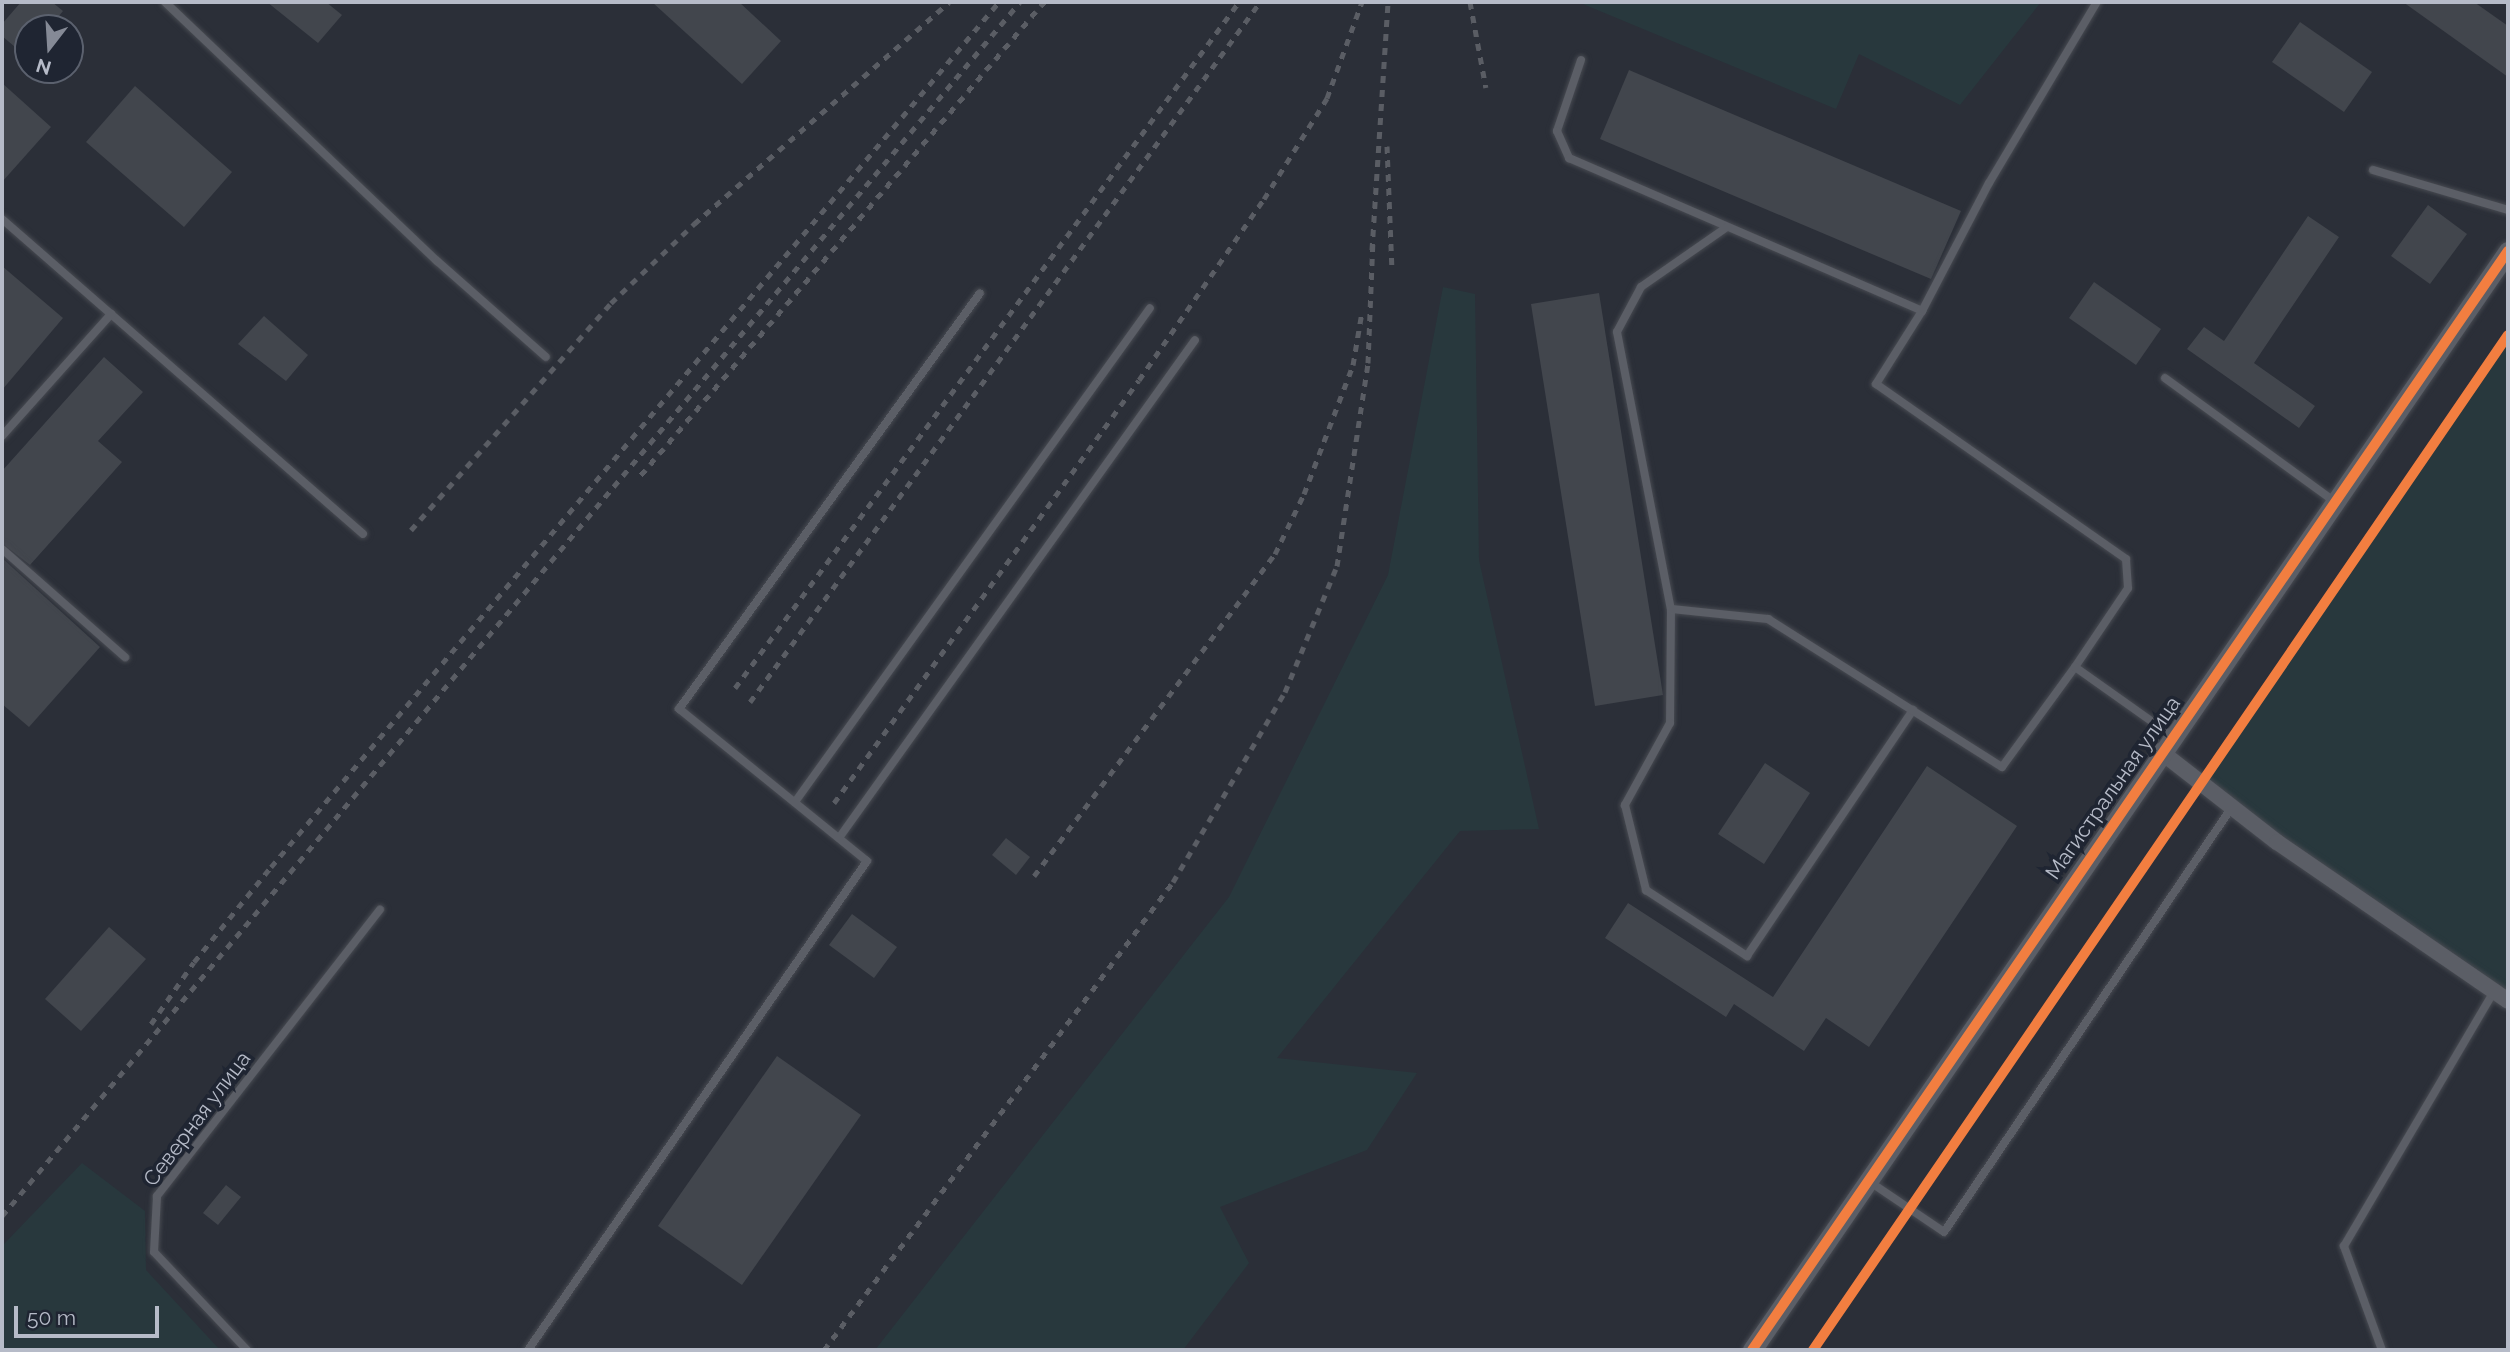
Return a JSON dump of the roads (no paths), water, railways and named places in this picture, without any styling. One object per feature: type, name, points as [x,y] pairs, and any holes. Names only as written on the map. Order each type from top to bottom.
[{"type":"street","name":"Магистральная улица","points":[[1752,1350],[2166,743],[2336,503],[2508,251]]},
{"type":"street","points":[[2166,743],[2232,807],[2508,1000]]},
{"type":"lane","points":[[165,2],[437,261],[546,356]]},
{"type":"lane","points":[[1671,609],[1768,620],[2002,767],[2075,667],[2128,588],[2126,559],[1876,384],[1922,311],[1989,183],[2096,2]]},
{"type":"lane","points":[[1581,60],[1557,131],[1569,158],[1922,311]]},
{"type":"lane","points":[[2373,170],[2508,210]]},
{"type":"lane","points":[[2,219],[363,534]]},
{"type":"lane","points":[[1727,228],[1641,287],[1617,332],[1671,609],[1670,723],[1625,805],[1646,890],[1746,956],[1913,710]]},
{"type":"lane","points":[[528,1350],[867,861],[679,709],[980,293]]},
{"type":"lane","points":[[795,802],[1150,308]]},
{"type":"lane","points":[[2,436],[111,314]]},
{"type":"lane","points":[[839,838],[1195,340]]},
{"type":"lane","points":[[2165,378],[2336,503]]},
{"type":"lane","points":[[2,550],[125,657]]},
{"type":"lane","points":[[2075,667],[2166,743]]},
{"type":"lane","points":[[1867,1180],[1944,1232],[2232,807]]},
{"type":"lane","name":"Северная улица","points":[[247,1350],[155,1252],[157,1196],[380,910]]},
{"type":"lane","points":[[2382,1350],[2344,1246],[2494,991]]},
{"type":"railway","points":[[411,530],[611,303],[694,224],[949,2]]},
{"type":"railway","points":[[151,1024],[194,962],[271,867],[999,2]]},
{"type":"railway","points":[[2,1216],[1020,2]]},
{"type":"railway","points":[[641,475],[1044,2]]},
{"type":"railway","points":[[735,688],[1239,2]]},
{"type":"railway","points":[[750,702],[1260,2]]},
{"type":"railway","points":[[834,803],[1139,380],[1264,199],[1327,98],[1362,2]]},
{"type":"railway","points":[[1372,250],[1388,2]]},
{"type":"railway","points":[[1470,2],[1486,88]]},
{"type":"railway","points":[[1387,146],[1392,271]]},
{"type":"railway","points":[[824,1350],[1173,882],[1285,692],[1337,566],[1368,363],[1373,241]]},
{"type":"railway","points":[[1034,876],[1275,554],[1304,494],[1353,365],[1362,312]]}]
